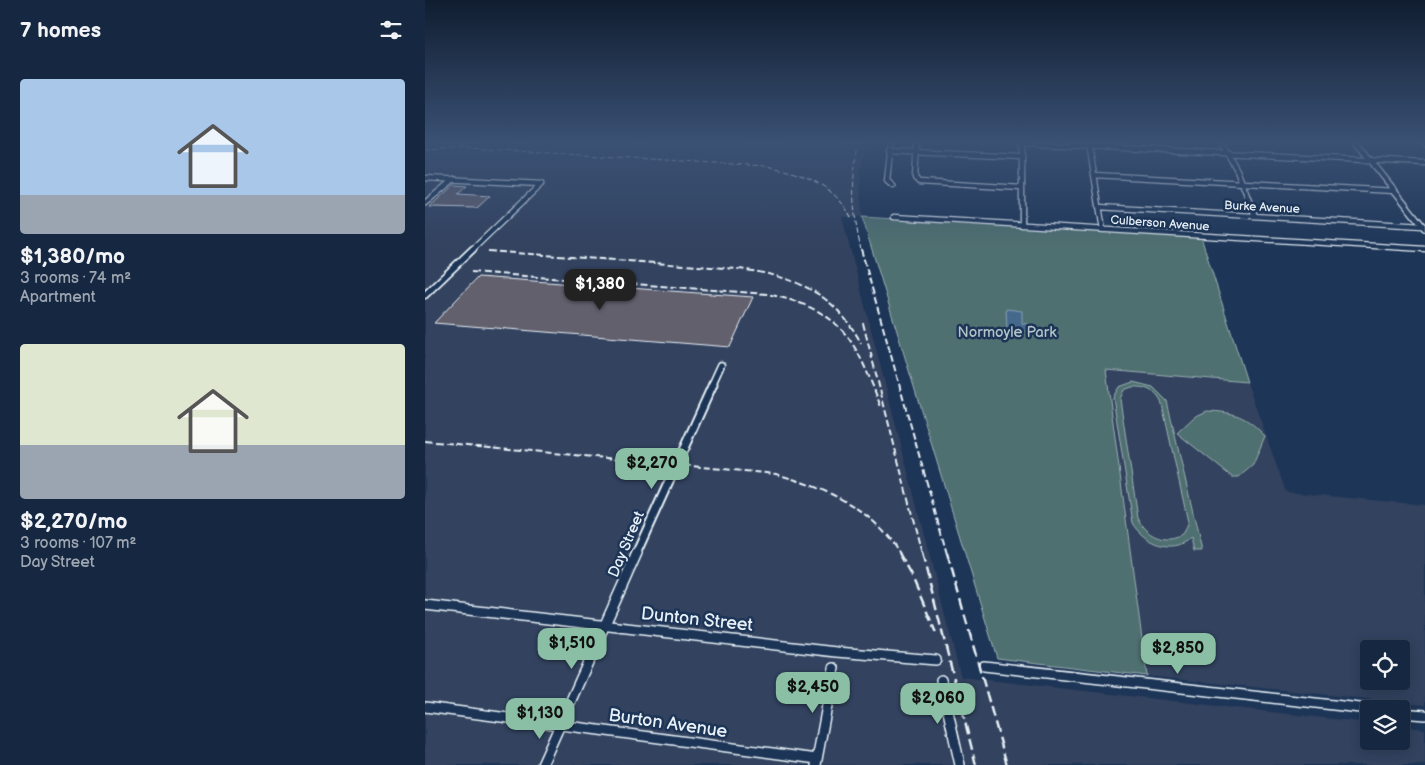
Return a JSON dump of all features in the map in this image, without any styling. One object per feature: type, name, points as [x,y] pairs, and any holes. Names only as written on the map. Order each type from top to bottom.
[{"type":"main road","points":[[1384,178],[1424,227]]},
{"type":"street","points":[[425,178],[541,184],[427,293]]},
{"type":"street","points":[[887,178],[887,181],[893,186]]},
{"type":"street","points":[[916,178],[916,180],[923,183],[1022,188]]},
{"type":"street","points":[[1022,178],[1022,225]]},
{"type":"street","points":[[1094,178],[1103,230]]},
{"type":"street","points":[[1144,178],[1395,191]]},
{"type":"street","points":[[1240,178],[1255,216]]},
{"type":"street","points":[[425,203],[454,179]]},
{"type":"street","name":"Burke Avenue","points":[[1099,207],[1424,227]]},
{"type":"street","name":"Culberson Avenue","points":[[894,217],[1425,249]]},
{"type":"street","name":"Day Street","points":[[542,765],[675,464],[721,365]]},
{"type":"street","name":"Dunton Street","points":[[425,605],[837,652],[936,660]]},
{"type":"street","points":[[984,666],[1360,708]]},
{"type":"street","points":[[816,762],[834,668]]},
{"type":"street","points":[[941,680],[960,765]]},
{"type":"street","name":"Burton Avenue","points":[[425,707],[816,762]]},
{"type":"street","points":[[1410,714],[1425,715]]},
{"type":"shaded area","points":[[425,178],[860,178],[862,217],[842,217],[961,677],[1360,722],[1360,750],[1410,750],[1410,727],[1425,729],[1425,765],[425,765]]},
{"type":"shaded area","points":[[1006,309],[1022,311],[1022,323],[1032,325],[1032,332],[1007,330]]},
{"type":"shaded area","points":[[1106,370],[1247,382],[1286,492],[1425,505],[1425,705],[1410,703],[1410,700],[1377,700],[1147,676]]},
{"type":"green space","name":"Normoyle Park","points":[[862,217],[1201,237],[1247,382],[1106,370],[1147,676],[997,658]]},
{"type":"green space","points":[[1133,382],[1153,387],[1167,401],[1202,551],[1194,551],[1191,538],[1176,546],[1159,544],[1144,536],[1133,523],[1113,397],[1119,387]],"holes":[[[1137,387],[1150,390],[1160,399],[1162,404],[1188,522],[1183,534],[1170,539],[1164,539],[1152,534],[1138,518],[1120,399],[1124,390]]]},
{"type":"green space","points":[[1207,411],[1239,416],[1252,424],[1265,436],[1253,465],[1239,477],[1232,477],[1177,433],[1194,417]]},
{"type":"building","points":[[454,185],[467,186],[458,194],[490,196],[477,208],[429,207]]},
{"type":"building","points":[[478,277],[753,297],[730,347],[434,323]]},
{"type":"railway","points":[[807,178],[827,189],[836,197],[852,219]]},
{"type":"railway","points":[[854,178],[856,223],[861,250]]},
{"type":"railway","points":[[861,249],[947,554]]},
{"type":"railway","points":[[488,251],[739,269],[777,276],[795,282],[825,299],[850,325],[861,343]]},
{"type":"railway","points":[[471,272],[767,294],[793,301],[813,309],[830,319],[843,331],[863,363],[881,407]]},
{"type":"railway","points":[[863,323],[922,554]]},
{"type":"railway","points":[[425,441],[776,474],[830,493],[862,512],[889,538],[900,554]]},
{"type":"railway","points":[[899,553],[911,574],[936,633]]},
{"type":"railway","points":[[922,553],[976,765]]},
{"type":"railway","points":[[947,553],[1007,765]]}]
